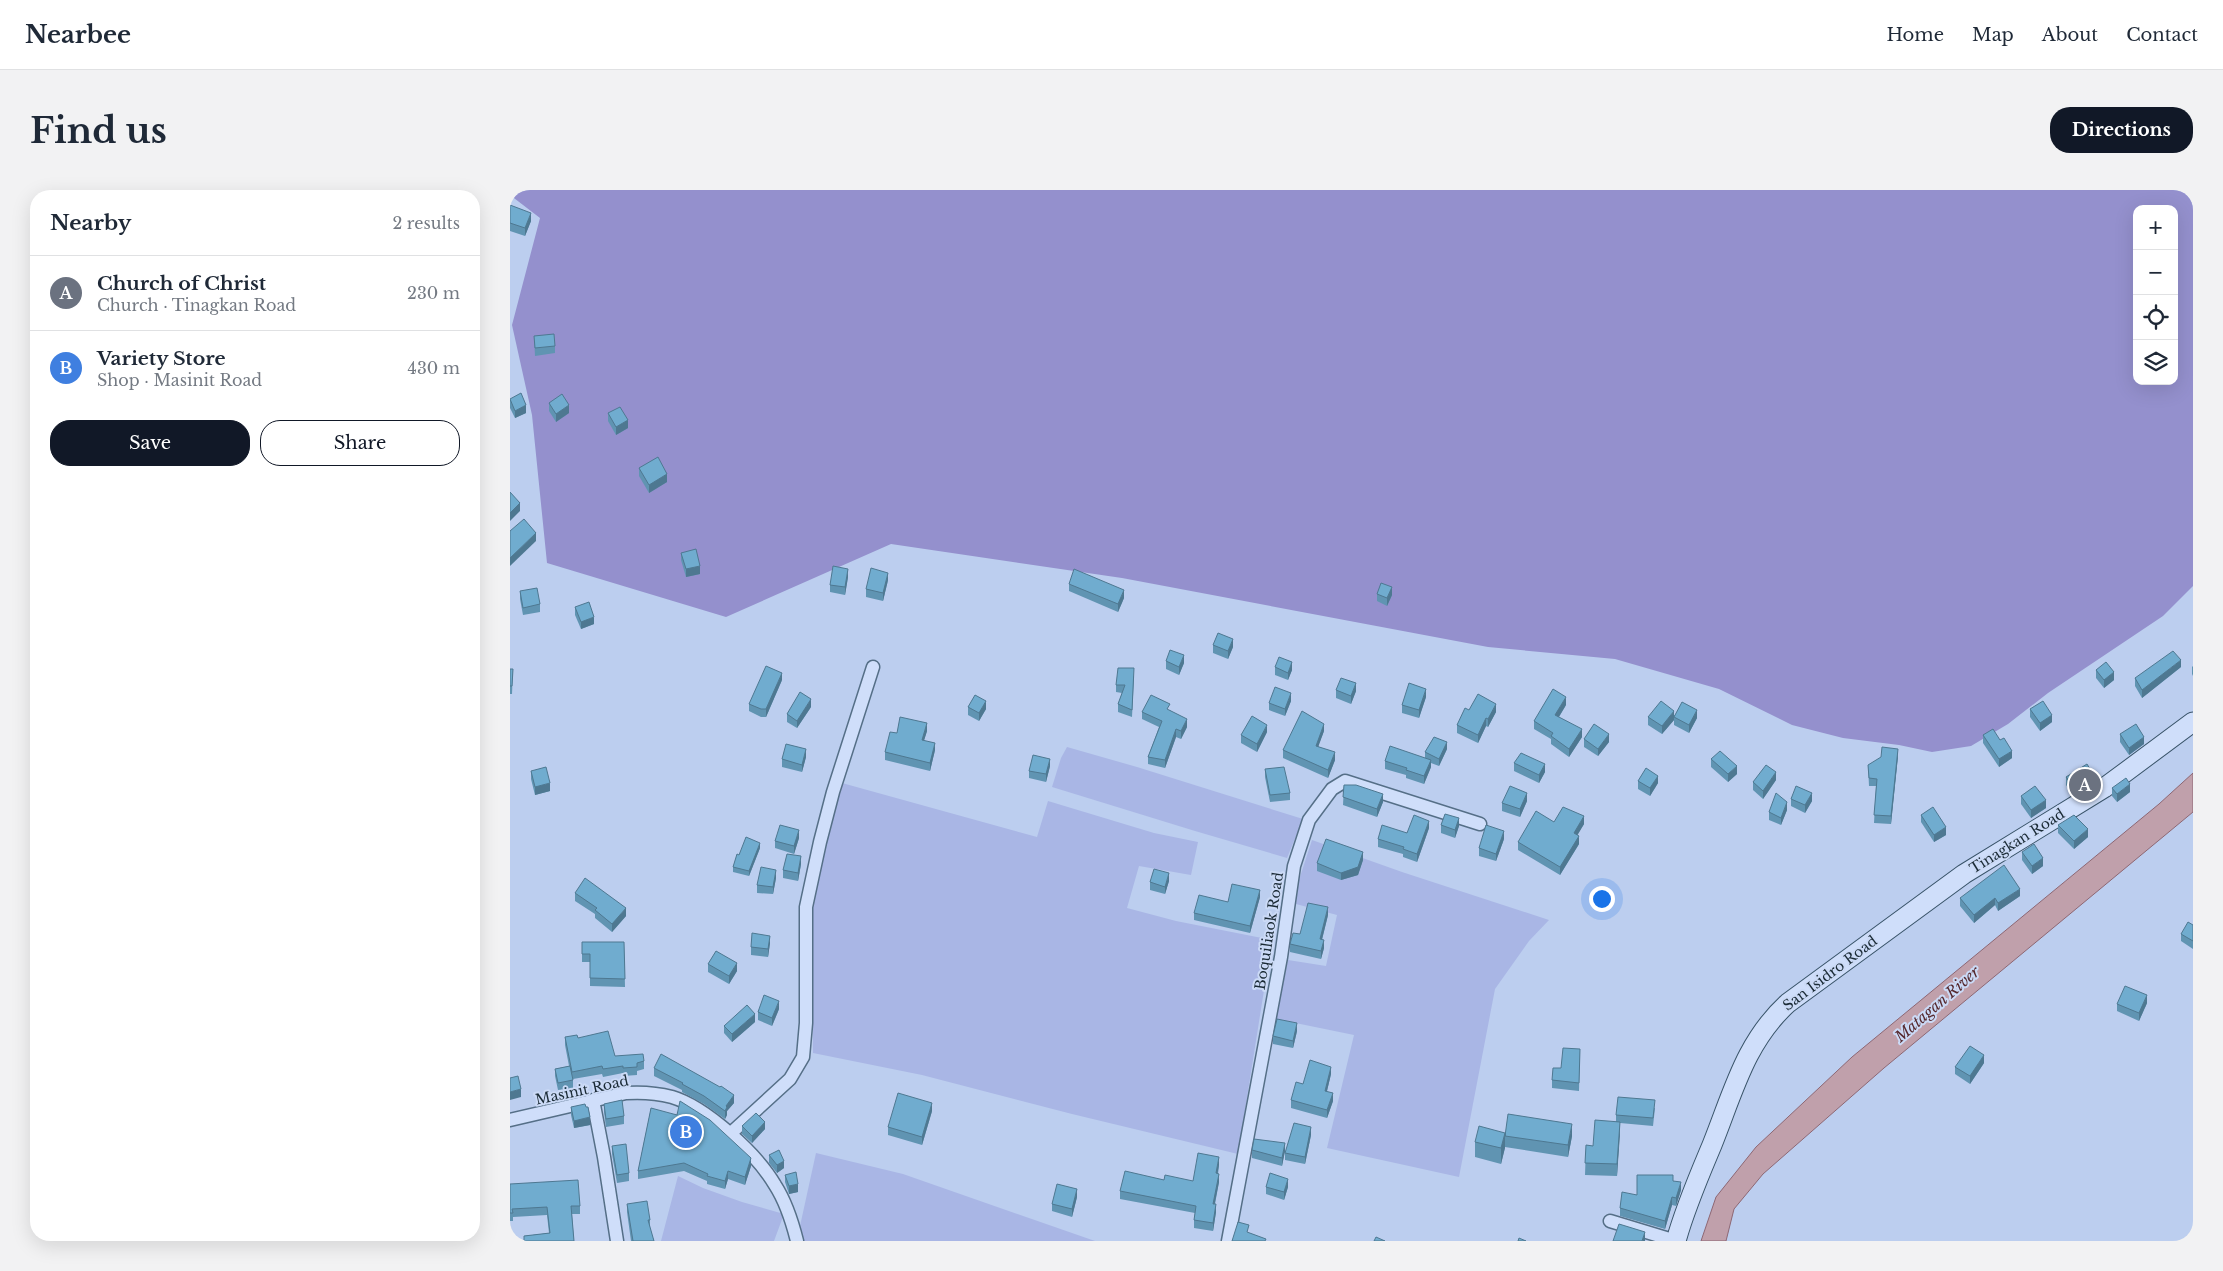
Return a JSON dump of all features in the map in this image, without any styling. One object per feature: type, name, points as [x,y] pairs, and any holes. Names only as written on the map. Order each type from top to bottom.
[{"type":"street","points":[[730,1134],[790,1080],[803,1057],[806,1023],[806,907],[833,792],[873,667]]},
{"type":"street","name":"Tinagkan Road","points":[[1964,874],[2104,788],[2193,722]]},
{"type":"street","name":"Boquiliaok Road","points":[[1228,1241],[1281,957],[1294,866],[1309,820],[1332,788],[1345,782],[1480,824]]},
{"type":"street","name":"San Isidro Road","points":[[1676,1241],[1698,1176],[1741,1067],[1776,1014],[1964,874]]},
{"type":"street","name":"Masinit Road","points":[[510,1120],[626,1093],[644,1092],[673,1097],[706,1115],[730,1134],[757,1161],[774,1182],[784,1200],[797,1241]]},
{"type":"street","points":[[593,1100],[604,1157],[616,1241]]},
{"type":"street","points":[[1610,1221],[1676,1241]]},
{"type":"shaded area","points":[[510,190],[2193,190],[2193,586],[2163,616],[2048,693],[2008,724],[1971,746],[1932,752],[1899,745],[1843,738],[1792,725],[1719,689],[1615,659],[1488,647],[1122,578],[891,544],[726,617],[547,563],[532,415],[512,325],[540,218],[510,195]]},
{"type":"shaded area","points":[[1067,747],[1303,819],[1287,858],[1195,831],[1052,787],[1061,758]]},
{"type":"shaded area","points":[[842,783],[1037,837],[1048,801],[1154,833],[1198,842],[1191,875],[1139,866],[1127,908],[1176,921],[1272,940],[1238,1154],[922,1075],[813,1053],[812,913],[817,874]]},
{"type":"shaded area","points":[[1312,840],[1402,872],[1549,920],[1529,941],[1495,989],[1459,1177],[1327,1148],[1354,1035],[1276,1019],[1288,960],[1326,966],[1337,915],[1296,904],[1299,880]]},
{"type":"shaded area","points":[[816,1153],[903,1174],[1095,1241],[804,1241],[800,1226]]},
{"type":"shaded area","points":[[678,1176],[703,1188],[742,1202],[784,1214],[774,1241],[661,1241]]},
{"type":"water","name":"Matagan River","points":[[2193,773],[2193,812],[1884,1068],[1763,1174],[1734,1209],[1726,1241],[1701,1241],[1716,1197],[1756,1147],[1852,1057],[2159,804]]},
{"type":"building","points":[[510,205],[531,213],[525,228],[510,223]]},
{"type":"building","points":[[554,334],[555,346],[535,348],[534,336]]},
{"type":"building","points":[[521,393],[526,405],[515,411],[510,399]]},
{"type":"building","points":[[562,394],[569,405],[556,414],[549,403]]},
{"type":"building","points":[[620,407],[628,420],[616,427],[608,413]]},
{"type":"building","points":[[658,457],[667,474],[649,485],[639,468]]},
{"type":"building","points":[[510,492],[520,503],[510,513]]},
{"type":"building","points":[[524,519],[536,533],[510,558],[510,531]]},
{"type":"building","points":[[696,549],[700,566],[686,569],[681,553]]},
{"type":"building","points":[[833,566],[848,569],[845,587],[830,585]]},
{"type":"building","points":[[871,568],[888,573],[883,593],[866,589]]},
{"type":"building","points":[[1074,569],[1124,590],[1118,604],[1069,584]]},
{"type":"building","points":[[1381,583],[1392,587],[1387,598],[1377,594]]},
{"type":"building","points":[[537,588],[540,604],[523,608],[520,591]]},
{"type":"building","points":[[589,602],[594,617],[581,622],[575,607]]},
{"type":"building","points":[[1218,633],[1233,639],[1228,651],[1213,645]]},
{"type":"building","points":[[1170,650],[1184,655],[1179,667],[1166,661]]},
{"type":"building","points":[[2173,651],[2181,660],[2142,690],[2135,678]]},
{"type":"building","points":[[1279,657],[1292,662],[1288,673],[1275,667]]},
{"type":"building","points":[[2106,662],[2114,672],[2104,680],[2096,670]]},
{"type":"building","points":[[766,666],[782,673],[766,709],[761,709],[749,704]]},
{"type":"building","points":[[1118,668],[1134,668],[1132,710],[1118,704],[1125,685],[1116,685]]},
{"type":"building","points":[[510,669],[513,669],[512,686],[510,686]]},
{"type":"building","points":[[1341,678],[1356,683],[1351,696],[1336,690]]},
{"type":"building","points":[[1409,683],[1426,689],[1419,710],[1402,705]]},
{"type":"building","points":[[1275,687],[1291,693],[1285,709],[1269,703]]},
{"type":"building","points":[[1553,689],[1566,697],[1555,715],[1582,729],[1569,749],[1551,736],[1553,733],[1534,721]]},
{"type":"building","points":[[800,692],[811,699],[797,721],[787,714]]},
{"type":"building","points":[[1478,694],[1496,704],[1488,719],[1486,718],[1478,735],[1457,725],[1465,708],[1469,710]]},
{"type":"building","points":[[975,695],[986,701],[979,713],[968,707]]},
{"type":"building","points":[[1151,695],[1170,704],[1167,709],[1187,719],[1181,731],[1176,729],[1165,760],[1148,757],[1162,721],[1142,712]]},
{"type":"building","points":[[1661,701],[1674,711],[1662,726],[1648,717]]},
{"type":"building","points":[[2043,701],[2052,715],[2040,723],[2030,709]]},
{"type":"building","points":[[1682,702],[1697,710],[1689,725],[1674,717]]},
{"type":"building","points":[[1302,711],[1324,724],[1316,746],[1335,752],[1328,770],[1283,750]]},
{"type":"building","points":[[1252,716],[1267,725],[1257,744],[1241,735]]},
{"type":"building","points":[[900,717],[927,723],[922,740],[935,743],[930,763],[885,752],[890,732],[897,733]]},
{"type":"building","points":[[1594,724],[1609,734],[1598,749],[1584,739]]},
{"type":"building","points":[[2136,724],[2144,737],[2129,748],[2120,734]]},
{"type":"building","points":[[1993,729],[2000,740],[2004,738],[2012,751],[1999,759],[1983,735]]},
{"type":"building","points":[[1434,737],[1447,742],[1439,759],[1425,752]]},
{"type":"building","points":[[786,744],[806,749],[802,765],[782,759]]},
{"type":"building","points":[[1390,746],[1431,760],[1424,776],[1385,761]]},
{"type":"building","points":[[1882,747],[1898,749],[1891,816],[1874,815],[1877,779],[1869,778],[1868,765],[1881,757]]},
{"type":"building","points":[[1720,751],[1737,766],[1728,774],[1711,759]]},
{"type":"building","points":[[1521,753],[1545,764],[1539,775],[1514,763]]},
{"type":"building","points":[[1033,755],[1050,759],[1046,774],[1029,771]]},
{"type":"building","points":[[2087,764],[2093,774],[2073,786],[2066,777]]},
{"type":"building","points":[[1766,765],[1776,772],[1763,791],[1753,782]]},
{"type":"building","points":[[546,767],[550,783],[535,787],[531,771]]},
{"type":"building","points":[[1284,767],[1290,793],[1270,795],[1265,769]]},
{"type":"building","points":[[1646,768],[1658,776],[1650,788],[1638,781]]},
{"type":"building","points":[[2126,778],[2130,784],[2117,794],[2112,788]]},
{"type":"building","points":[[1344,785],[1356,785],[1383,794],[1377,809],[1343,797]]},
{"type":"building","points":[[1510,786],[1527,793],[1520,809],[1502,803]]},
{"type":"building","points":[[1796,786],[1812,793],[1805,805],[1791,799]]},
{"type":"building","points":[[2035,786],[2046,800],[2031,810],[2021,796]]},
{"type":"building","points":[[1776,793],[1787,802],[1781,818],[1769,812]]},
{"type":"building","points":[[1563,807],[1584,816],[1574,833],[1579,836],[1560,867],[1518,842],[1536,811],[1554,822]]},
{"type":"building","points":[[1933,807],[1946,827],[1934,835],[1921,815]]},
{"type":"building","points":[[1445,814],[1459,818],[1455,830],[1441,825]]},
{"type":"building","points":[[1414,815],[1429,821],[1417,854],[1403,849],[1404,847],[1378,839],[1382,825],[1407,833]]},
{"type":"building","points":[[2074,815],[2088,829],[2074,841],[2058,825]]},
{"type":"building","points":[[780,825],[799,830],[794,846],[775,841]]},
{"type":"building","points":[[1486,825],[1504,831],[1496,854],[1479,848]]},
{"type":"building","points":[[746,837],[760,843],[749,871],[733,867]]},
{"type":"building","points":[[1326,839],[1363,852],[1358,867],[1341,873],[1317,863]]},
{"type":"building","points":[[2034,844],[2043,858],[2032,866],[2022,852]]},
{"type":"building","points":[[787,854],[801,856],[798,873],[783,870]]},
{"type":"building","points":[[2004,865],[2020,889],[1998,903],[1995,898],[1974,915],[1960,898]]},
{"type":"building","points":[[761,867],[776,870],[773,887],[757,885]]},
{"type":"building","points":[[1154,869],[1169,873],[1165,887],[1150,882]]},
{"type":"building","points":[[585,878],[626,908],[612,924],[595,910],[597,908],[575,893]]},
{"type":"building","points":[[1232,884],[1260,890],[1250,926],[1194,913],[1199,895],[1228,902]]},
{"type":"building","points":[[1308,903],[1328,907],[1320,939],[1324,940],[1321,951],[1290,944],[1293,933],[1300,934]]},
{"type":"building","points":[[2188,922],[2193,925],[2193,941],[2181,934]]},
{"type":"building","points":[[752,933],[770,936],[768,949],[751,947]]},
{"type":"building","points":[[582,942],[624,942],[625,979],[590,978],[590,954],[582,954]]},
{"type":"building","points":[[716,951],[737,963],[729,976],[708,964]]},
{"type":"building","points":[[2125,986],[2147,995],[2139,1013],[2117,1004]]},
{"type":"building","points":[[764,995],[779,1001],[772,1018],[758,1012]]},
{"type":"building","points":[[747,1005],[755,1014],[732,1034],[724,1026]]},
{"type":"building","points":[[1277,1019],[1297,1023],[1293,1041],[1273,1036]]},
{"type":"building","points":[[608,1031],[615,1056],[643,1054],[644,1061],[637,1063],[637,1067],[623,1068],[623,1066],[603,1069],[602,1066],[572,1072],[565,1037],[577,1035],[578,1038]]},
{"type":"building","points":[[1970,1046],[1984,1055],[1970,1076],[1955,1067]]},
{"type":"building","points":[[1563,1048],[1580,1049],[1579,1083],[1552,1080],[1553,1068],[1561,1068]]},
{"type":"building","points":[[661,1054],[734,1095],[726,1106],[725,1111],[683,1083],[654,1068]]},
{"type":"building","points":[[1310,1060],[1331,1067],[1325,1091],[1333,1093],[1327,1110],[1291,1100],[1296,1082],[1303,1084]]},
{"type":"building","points":[[570,1066],[573,1080],[558,1083],[555,1069]]},
{"type":"building","points":[[518,1076],[521,1089],[510,1092],[510,1078]]},
{"type":"building","points":[[898,1093],[932,1103],[922,1137],[888,1127]]},
{"type":"building","points":[[1618,1097],[1655,1100],[1653,1118],[1616,1115]]},
{"type":"building","points":[[622,1100],[624,1116],[606,1119],[604,1104]]},
{"type":"building","points":[[680,1101],[710,1120],[751,1158],[745,1177],[728,1171],[725,1181],[707,1176],[708,1174],[684,1163],[638,1171],[651,1108],[677,1115]]},
{"type":"building","points":[[585,1104],[588,1107],[590,1117],[574,1121],[571,1107]]},
{"type":"building","points":[[756,1113],[765,1122],[752,1136],[742,1126]]},
{"type":"building","points":[[1508,1114],[1572,1124],[1568,1145],[1505,1136]]},
{"type":"building","points":[[1595,1120],[1620,1122],[1617,1164],[1585,1163],[1586,1145],[1593,1146]]},
{"type":"building","points":[[1294,1123],[1311,1127],[1305,1157],[1285,1153]]},
{"type":"building","points":[[1479,1126],[1505,1133],[1501,1148],[1475,1142]]},
{"type":"building","points":[[1254,1139],[1285,1143],[1282,1158],[1252,1150]]},
{"type":"building","points":[[626,1144],[629,1173],[617,1175],[612,1146]]},
{"type":"building","points":[[779,1150],[784,1161],[777,1165],[769,1155]]},
{"type":"building","points":[[1198,1153],[1219,1157],[1216,1173],[1219,1174],[1213,1204],[1216,1204],[1213,1223],[1194,1220],[1196,1206],[1120,1191],[1125,1171],[1164,1180],[1165,1175],[1193,1181]]},
{"type":"building","points":[[796,1172],[798,1184],[789,1186],[785,1175]]},
{"type":"building","points":[[1270,1173],[1288,1179],[1284,1192],[1266,1187]]},
{"type":"building","points":[[1637,1175],[1673,1175],[1673,1181],[1681,1182],[1676,1198],[1672,1197],[1665,1221],[1620,1208],[1622,1192],[1637,1195]]},
{"type":"building","points":[[578,1180],[580,1206],[571,1206],[574,1241],[524,1241],[524,1236],[550,1233],[547,1207],[512,1209],[513,1213],[510,1213],[510,1184]]},
{"type":"building","points":[[1057,1184],[1077,1189],[1072,1209],[1052,1204]]},
{"type":"building","points":[[647,1201],[650,1220],[648,1220],[654,1241],[633,1241],[627,1204]]},
{"type":"building","points":[[1238,1222],[1249,1225],[1247,1232],[1266,1239],[1265,1241],[1232,1241]]},
{"type":"building","points":[[1619,1224],[1645,1232],[1642,1241],[1613,1241]]},
{"type":"building","points":[[1376,1237],[1385,1241],[1374,1241]]},
{"type":"place","name":"Church of Christ","points":[[2085,785]]},
{"type":"place","name":"Variety Store","points":[[686,1132]]}]
